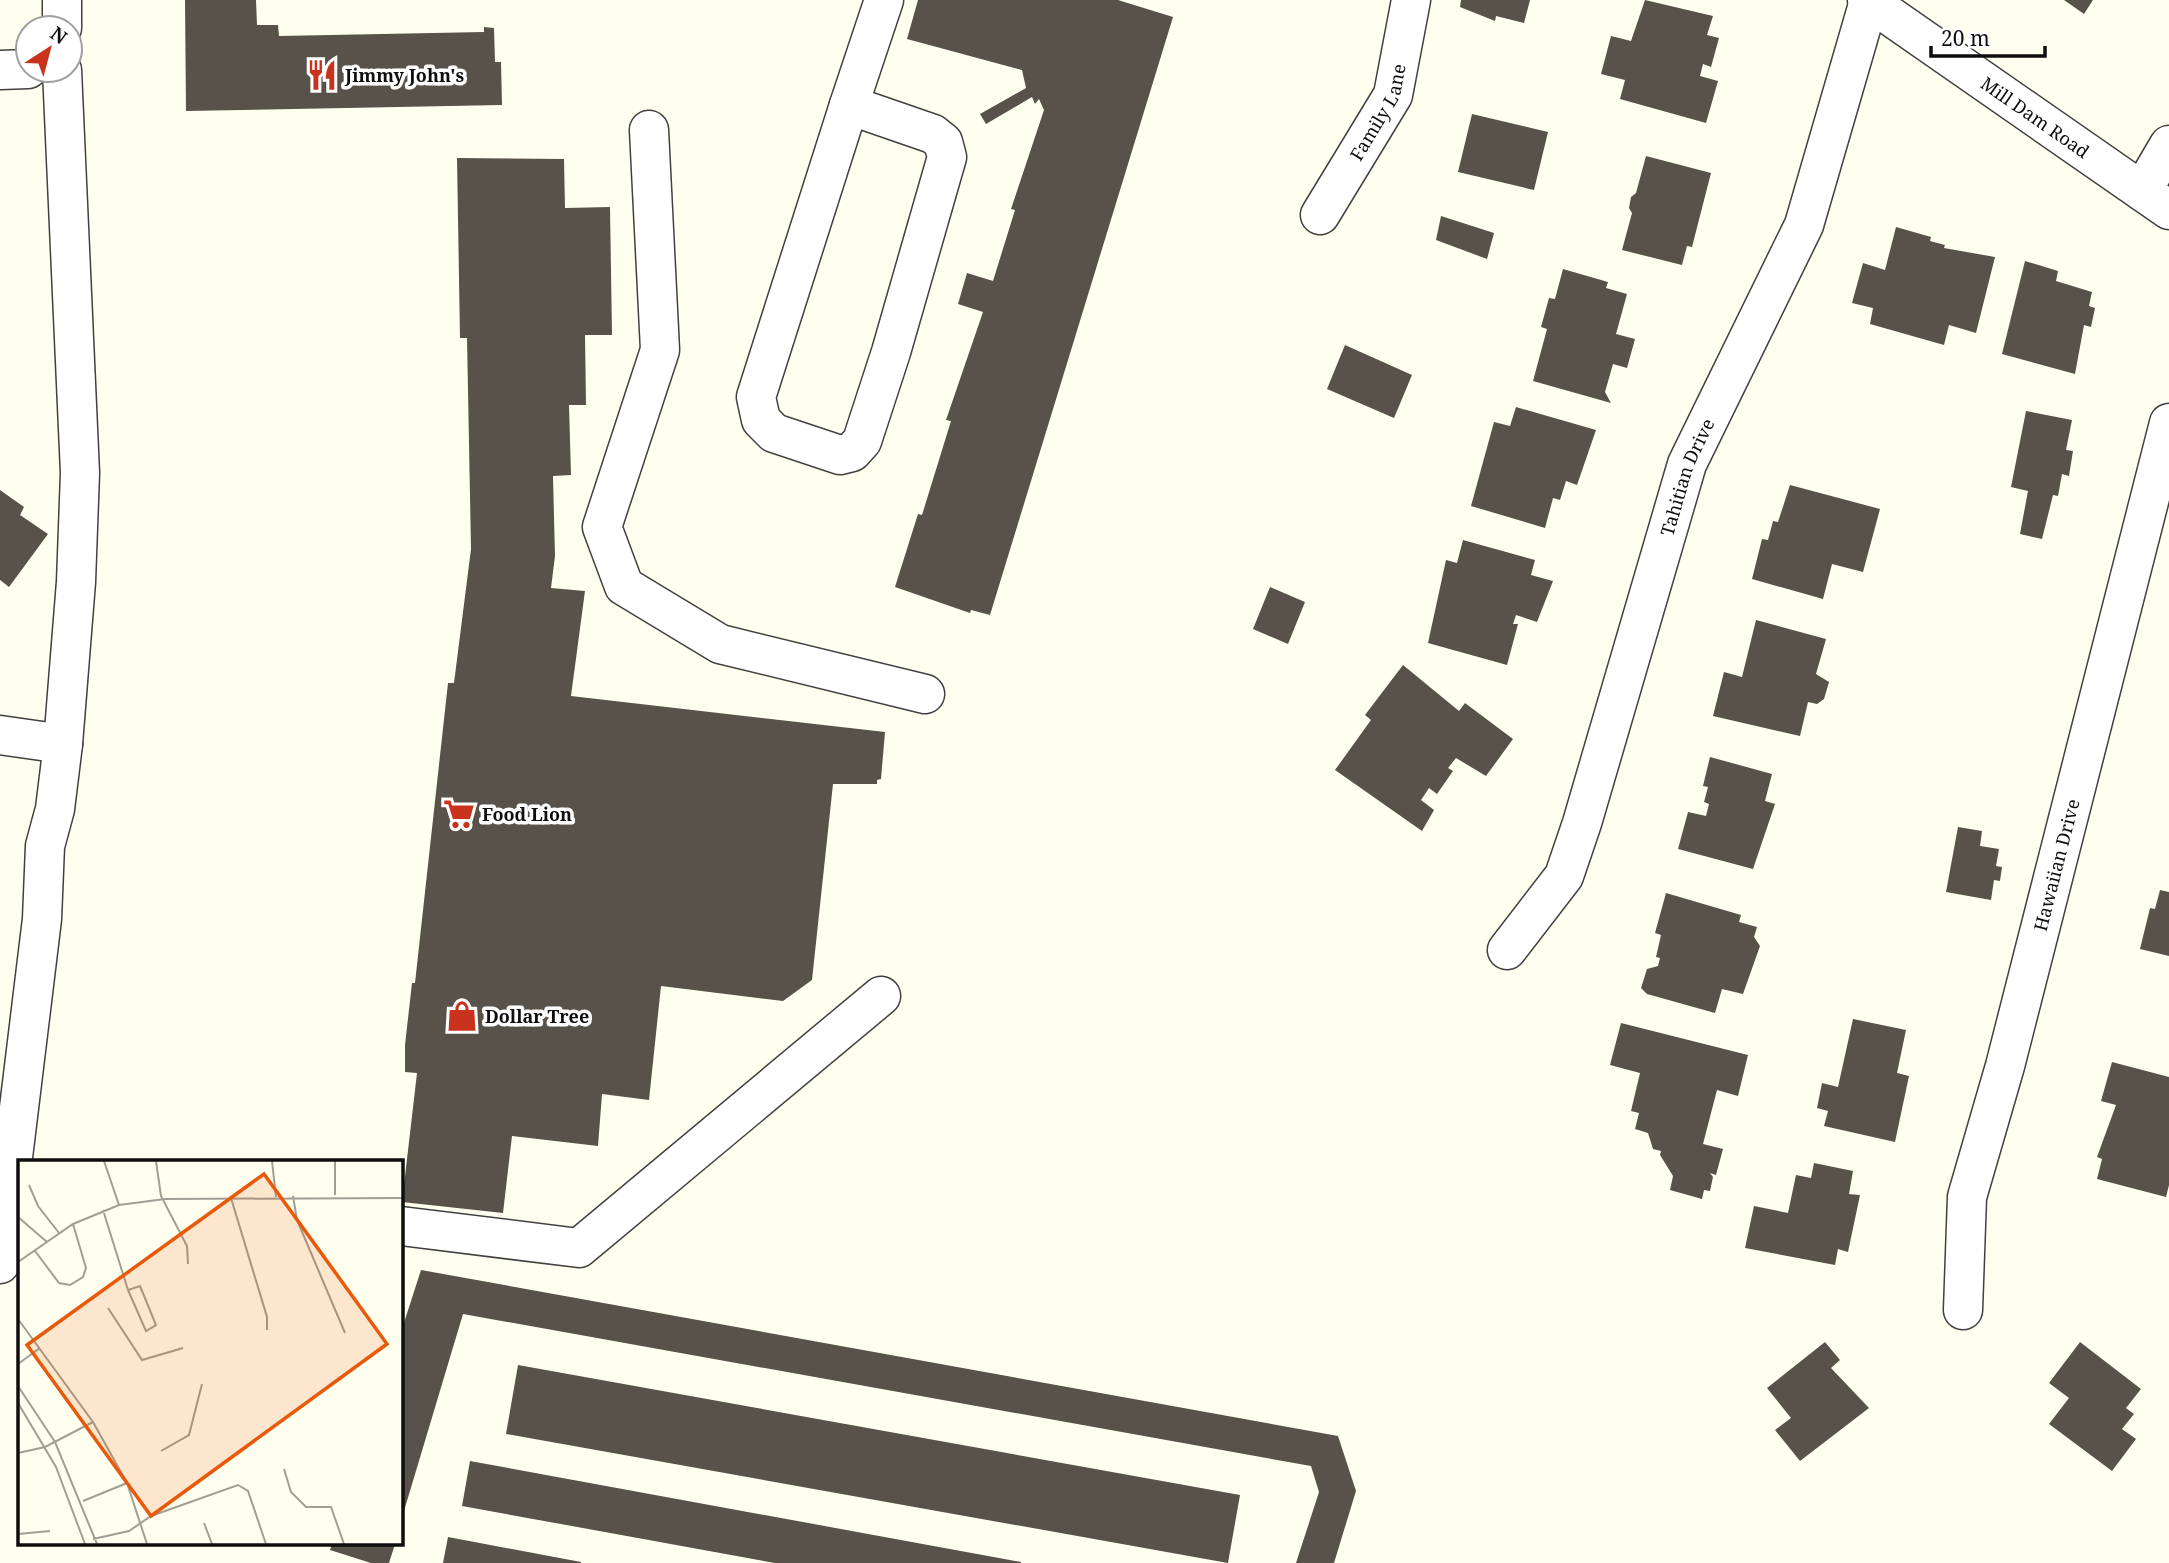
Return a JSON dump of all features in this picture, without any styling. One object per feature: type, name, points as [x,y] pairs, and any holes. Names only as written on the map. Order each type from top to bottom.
[{"type":"street","points":[[849,105],[933,134],[943,142],[947,157],[891,352],[862,441],[852,452],[839,455],[774,433],[761,420],[756,397],[849,105],[884,0]]},
{"type":"street","name":"Family Lane","points":[[1320,215],[1393,95],[1411,0]]},
{"type":"street","name":"Mill Dam Road","points":[[1868,1],[2155,200]]},
{"type":"street","name":"Tahitian Drive","points":[[1507,950],[1564,876],[1687,464],[1804,225],[1868,1]]},
{"type":"street","points":[[0,1263],[41,919],[45,845],[55,809],[76,582],[80,473],[63,84]]},
{"type":"street","points":[[649,130],[660,350],[602,527],[624,586],[720,644],[925,694]]},
{"type":"street","points":[[2155,200],[2169,145]]},
{"type":"street","name":"Hawaiian Drive","points":[[1964,1310],[1967,1197],[2005,1066],[2169,423]]},
{"type":"street","points":[[0,735],[62,744]]},
{"type":"street","points":[[402,1226],[579,1248],[881,996]]},
{"type":"building","points":[[185,0],[256,0],[257,25],[278,25],[279,36],[484,32],[484,27],[494,28],[495,62],[501,62],[502,105],[186,111]]},
{"type":"building","points":[[918,0],[1118,0],[1173,17],[990,615],[971,610],[970,613],[895,587],[918,514],[922,515],[951,421],[946,420],[983,312],[958,304],[967,273],[993,281],[1015,210],[1011,209],[1044,110],[1039,99],[1035,104],[1032,97],[986,124],[980,114],[1026,88],[1022,70],[907,39]]},
{"type":"building","points":[[1461,0],[1530,0],[1524,23],[1496,16],[1495,21],[1460,7]]},
{"type":"building","points":[[1645,0],[1713,16],[1707,35],[1719,38],[1711,67],[1703,64],[1700,76],[1718,81],[1706,123],[1620,99],[1625,80],[1601,74],[1611,36],[1631,41]]},
{"type":"building","points":[[2064,0],[2093,0],[2084,14]]},
{"type":"building","points":[[1472,114],[1548,132],[1534,190],[1458,172]]},
{"type":"building","points":[[1646,156],[1711,173],[1692,247],[1687,246],[1682,265],[1622,250],[1632,213],[1629,208],[1631,197],[1636,193]]},
{"type":"building","points":[[457,158],[564,159],[565,208],[610,207],[612,335],[585,335],[586,405],[569,405],[571,475],[553,476],[555,556],[551,588],[585,591],[571,696],[885,732],[881,779],[877,780],[877,784],[833,784],[812,980],[783,1001],[661,986],[649,1100],[602,1094],[598,1146],[512,1136],[503,1213],[402,1202],[417,1073],[405,1072],[405,1045],[412,983],[415,983],[448,683],[454,683],[471,549],[467,338],[460,338]]},
{"type":"building","points":[[1441,216],[1494,233],[1487,259],[1436,240]]},
{"type":"building","points":[[1896,227],[1931,237],[1930,241],[1945,245],[1944,248],[1995,257],[1976,333],[1949,325],[1944,345],[1870,324],[1873,308],[1852,303],[1863,263],[1885,270]]},
{"type":"building","points":[[2025,261],[2058,271],[2056,281],[2092,292],[2089,306],[2095,308],[2091,327],[2084,325],[2075,374],[2002,354]]},
{"type":"building","points":[[1563,269],[1608,282],[1606,288],[1627,294],[1616,334],[1635,339],[1627,368],[1613,364],[1605,392],[1611,403],[1533,381],[1547,329],[1541,327],[1549,298],[1555,299]]},
{"type":"building","points":[[1345,345],[1412,375],[1394,418],[1327,389]]},
{"type":"building","points":[[1516,407],[1596,430],[1577,485],[1566,481],[1560,500],[1553,498],[1545,528],[1471,506],[1494,422],[1510,426]]},
{"type":"building","points":[[2026,411],[2072,420],[2066,450],[2073,451],[2069,476],[2062,474],[2058,496],[2053,495],[2042,539],[2020,534],[2028,491],[2011,487]]},
{"type":"building","points":[[1790,485],[1880,509],[1863,572],[1832,564],[1823,599],[1752,579],[1762,539],[1768,540],[1773,521],[1778,522]]},
{"type":"building","points":[[0,490],[24,507],[20,515],[48,534],[9,587],[0,580]]},
{"type":"building","points":[[1463,540],[1535,560],[1531,575],[1553,581],[1537,622],[1516,615],[1513,624],[1518,624],[1507,665],[1428,643],[1446,560],[1457,563]]},
{"type":"building","points":[[1270,587],[1305,602],[1288,644],[1253,629]]},
{"type":"building","points":[[1756,620],[1826,639],[1816,674],[1829,682],[1824,699],[1817,704],[1808,702],[1800,736],[1713,716],[1724,672],[1742,677]]},
{"type":"building","points":[[1403,665],[1459,711],[1465,703],[1513,739],[1486,776],[1456,758],[1448,768],[1453,771],[1437,794],[1429,788],[1421,800],[1434,810],[1422,831],[1335,770],[1371,720],[1365,715]]},
{"type":"building","points":[[1710,757],[1772,774],[1765,801],[1775,804],[1753,869],[1678,849],[1688,812],[1706,816],[1709,804],[1704,802],[1708,787],[1703,786]]},
{"type":"building","points":[[1958,827],[1982,831],[1980,846],[1999,849],[1996,866],[2002,867],[2000,881],[1994,880],[1991,900],[1946,892]]},
{"type":"building","points":[[2160,890],[2169,892],[2169,956],[2140,949],[2150,908],[2155,909]]},
{"type":"building","points":[[1666,893],[1741,915],[1739,922],[1757,927],[1754,937],[1760,946],[1743,994],[1722,989],[1715,1013],[1647,994],[1641,988],[1647,969],[1658,966],[1660,958],[1656,957],[1661,935],[1655,933]]},
{"type":"building","points":[[1853,1019],[1906,1030],[1897,1073],[1909,1076],[1895,1142],[1824,1126],[1828,1111],[1817,1108],[1822,1083],[1838,1087]]},
{"type":"building","points":[[1621,1023],[1748,1055],[1738,1096],[1717,1090],[1703,1144],[1723,1149],[1716,1175],[1710,1173],[1713,1177],[1710,1191],[1704,1190],[1702,1199],[1670,1190],[1673,1176],[1660,1155],[1661,1151],[1653,1149],[1648,1133],[1635,1129],[1639,1113],[1631,1111],[1640,1073],[1610,1065]]},
{"type":"building","points":[[2112,1062],[2169,1077],[2169,1185],[2166,1197],[2097,1179],[2102,1159],[2097,1157],[2116,1105],[2101,1101]]},
{"type":"building","points":[[1814,1163],[1853,1171],[1849,1194],[1860,1195],[1848,1252],[1838,1249],[1835,1265],[1745,1248],[1754,1206],[1788,1213],[1796,1175],[1811,1178]]},
{"type":"building","points":[[421,1270],[1338,1436],[1356,1491],[1334,1563],[1296,1563],[1319,1492],[1311,1466],[463,1314],[402,1518],[402,1329]]},
{"type":"building","points":[[1825,1342],[1840,1360],[1831,1368],[1869,1408],[1800,1461],[1775,1430],[1791,1418],[1767,1388]]},
{"type":"building","points":[[2080,1342],[2141,1389],[2126,1408],[2134,1414],[2122,1429],[2136,1439],[2112,1471],[2049,1424],[2069,1398],[2049,1383]]},
{"type":"building","points":[[518,1365],[1240,1495],[1228,1563],[506,1434]]},
{"type":"building","points":[[470,1461],[1021,1563],[775,1563],[462,1506]]},
{"type":"building","points":[[448,1537],[581,1562],[581,1563],[443,1563]]},
{"type":"building","points":[[331,1546],[394,1546],[389,1563],[371,1563],[330,1550]]},
{"type":"place","name":"Jimmy John's","points":[[322,75]]},
{"type":"place","name":"Food Lion","points":[[459,814]]},
{"type":"place","name":"Dollar Tree","points":[[462,1016]]}]
